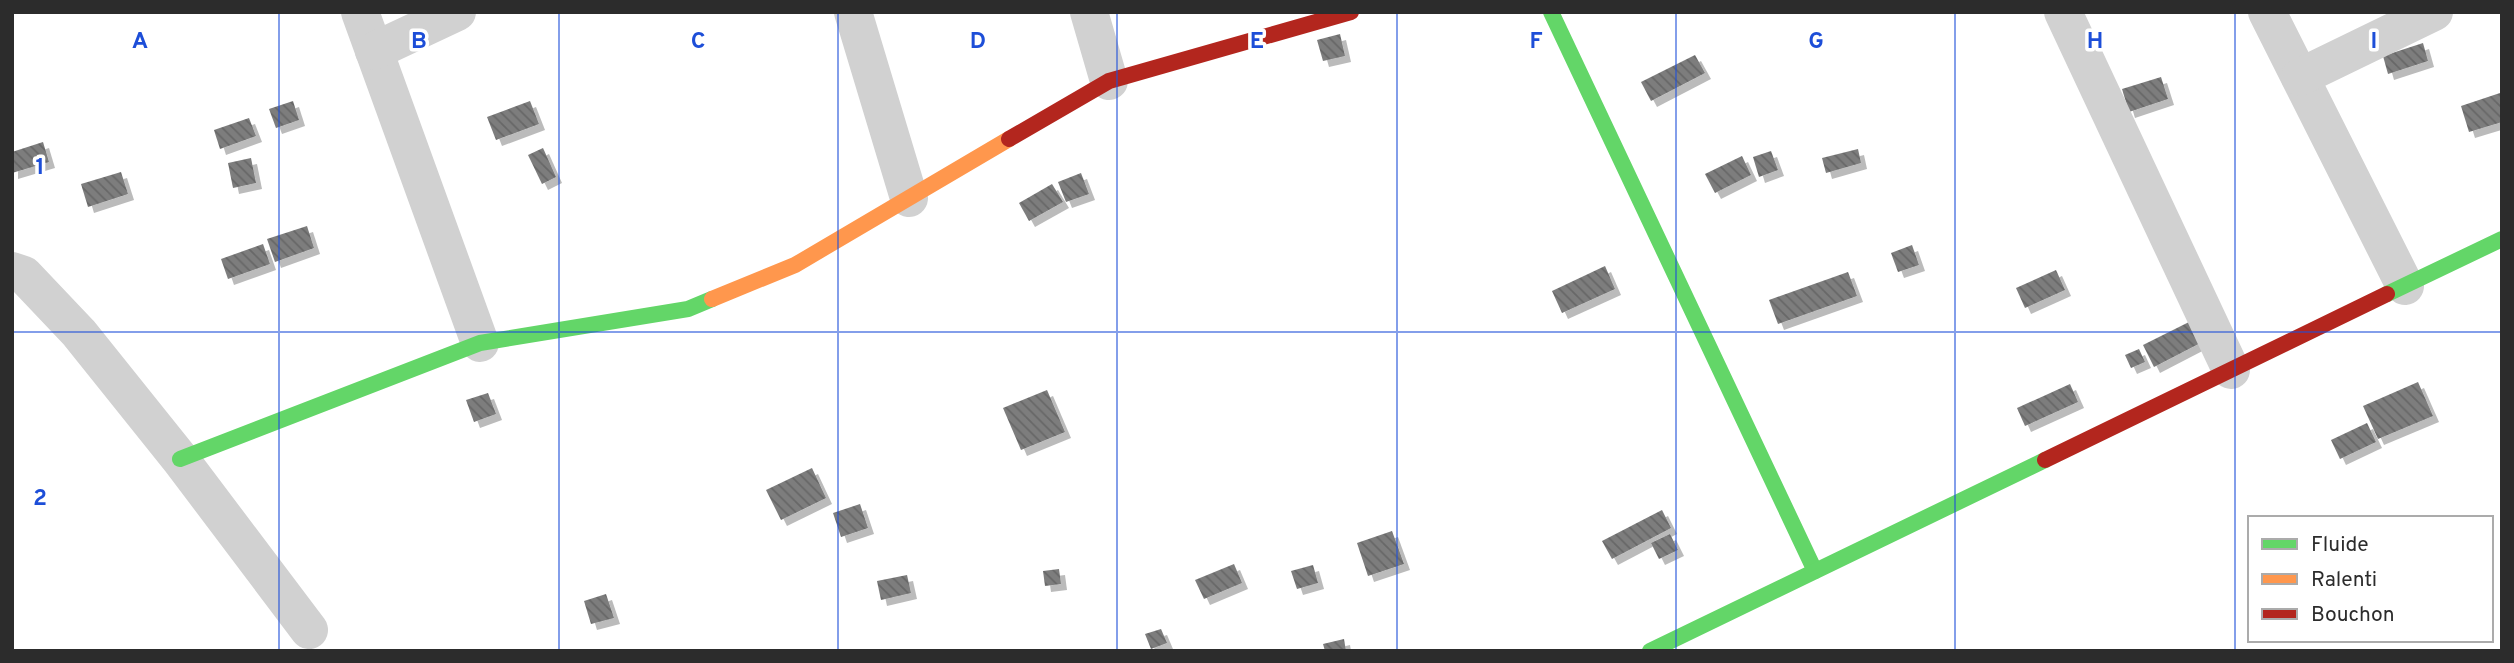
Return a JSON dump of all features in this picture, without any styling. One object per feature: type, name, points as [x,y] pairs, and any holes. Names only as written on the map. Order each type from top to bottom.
[{"type":"street","points":[[360,12],[480,343]]},
{"type":"street","points":[[374,51],[457,12]]},
{"type":"street","points":[[853,12],[909,198]]},
{"type":"street","points":[[1089,12],[1109,80]]},
{"type":"street","points":[[180,459],[480,343],[688,309],[795,265],[1109,80],[1352,12]]},
{"type":"street","points":[[1551,12],[1815,571]]},
{"type":"street","points":[[2063,12],[2231,370]]},
{"type":"street","points":[[2267,12],[2405,286]]},
{"type":"street","points":[[2300,77],[2434,12]]},
{"type":"street","points":[[1650,651],[2502,239]]},
{"type":"street","points":[[12,271],[24,275],[79,333],[180,459],[309,630]]},
{"type":"building","points":[[1340,34],[1345,56],[1323,61],[1317,40]]},
{"type":"building","points":[[2423,43],[2428,61],[2388,74],[2383,56]]},
{"type":"building","points":[[1695,55],[1705,73],[1651,101],[1641,82]]},
{"type":"building","points":[[2161,77],[2168,99],[2129,112],[2122,89]]},
{"type":"building","points":[[2500,93],[2502,122],[2469,132],[2461,106]]},
{"type":"building","points":[[293,101],[299,120],[276,128],[269,109]]},
{"type":"building","points":[[530,101],[539,124],[496,140],[487,117]]},
{"type":"building","points":[[249,118],[256,136],[220,149],[214,130]]},
{"type":"building","points":[[43,142],[49,162],[12,173],[12,152]]},
{"type":"building","points":[[543,148],[556,177],[542,184],[528,155]]},
{"type":"building","points":[[1858,149],[1861,163],[1826,173],[1822,158]]},
{"type":"building","points":[[1771,151],[1778,170],[1759,177],[1753,157]]},
{"type":"building","points":[[1742,156],[1751,175],[1715,193],[1705,174]]},
{"type":"building","points":[[251,158],[256,183],[233,188],[228,163]]},
{"type":"building","points":[[121,172],[128,194],[88,207],[81,184]]},
{"type":"building","points":[[1081,173],[1089,194],[1066,202],[1058,182]]},
{"type":"building","points":[[1052,184],[1063,202],[1029,221],[1019,203]]},
{"type":"building","points":[[307,226],[314,248],[275,262],[267,239]]},
{"type":"building","points":[[263,244],[270,264],[228,279],[221,259]]},
{"type":"building","points":[[1912,245],[1919,265],[1898,272],[1891,253]]},
{"type":"building","points":[[1605,266],[1615,289],[1562,313],[1552,291]]},
{"type":"building","points":[[2056,270],[2065,290],[2025,308],[2016,288]]},
{"type":"building","points":[[1848,272],[1857,296],[1778,324],[1769,300]]},
{"type":"building","points":[[2199,317],[2210,338],[2154,367],[2143,345]]},
{"type":"building","points":[[2139,349],[2145,362],[2131,368],[2125,355]]},
{"type":"building","points":[[2418,382],[2433,416],[2378,439],[2363,406]]},
{"type":"building","points":[[2070,384],[2078,402],[2025,426],[2017,408]]},
{"type":"building","points":[[1047,390],[1065,432],[1021,450],[1003,408]]},
{"type":"building","points":[[488,393],[496,414],[474,422],[466,400]]},
{"type":"building","points":[[2367,423],[2376,442],[2340,459],[2331,440]]},
{"type":"building","points":[[812,468],[826,498],[781,520],[766,490]]},
{"type":"building","points":[[860,504],[868,528],[841,537],[833,513]]},
{"type":"building","points":[[1662,510],[1671,528],[1612,559],[1602,541]]},
{"type":"building","points":[[1392,531],[1404,564],[1368,576],[1357,543]]},
{"type":"building","points":[[1670,534],[1678,550],[1659,559],[1651,543]]},
{"type":"building","points":[[1234,564],[1242,583],[1204,599],[1195,580]]},
{"type":"building","points":[[1313,565],[1318,583],[1297,589],[1291,571]]},
{"type":"building","points":[[1059,569],[1061,584],[1045,586],[1043,571]]},
{"type":"building","points":[[907,575],[911,593],[881,600],[877,581]]},
{"type":"building","points":[[606,594],[614,618],[591,624],[584,601]]},
{"type":"building","points":[[1161,629],[1167,643],[1151,649],[1145,634]]},
{"type":"building","points":[[1344,639],[1346,651],[1325,651],[1323,644]]},
{"type":"traffic: fast","points":[[1551,12],[1815,571]]},
{"type":"traffic: fast","points":[[2387,294],[2502,239]]},
{"type":"traffic: fast","points":[[180,459],[480,343],[688,309],[712,299]]},
{"type":"traffic: fast","points":[[1650,651],[2045,460]]},
{"type":"traffic: slow","points":[[712,299],[795,265],[1009,139]]},
{"type":"traffic: jam","points":[[1009,139],[1109,81],[1351,12]]},
{"type":"traffic: jam","points":[[2045,460],[2387,294]]}]
